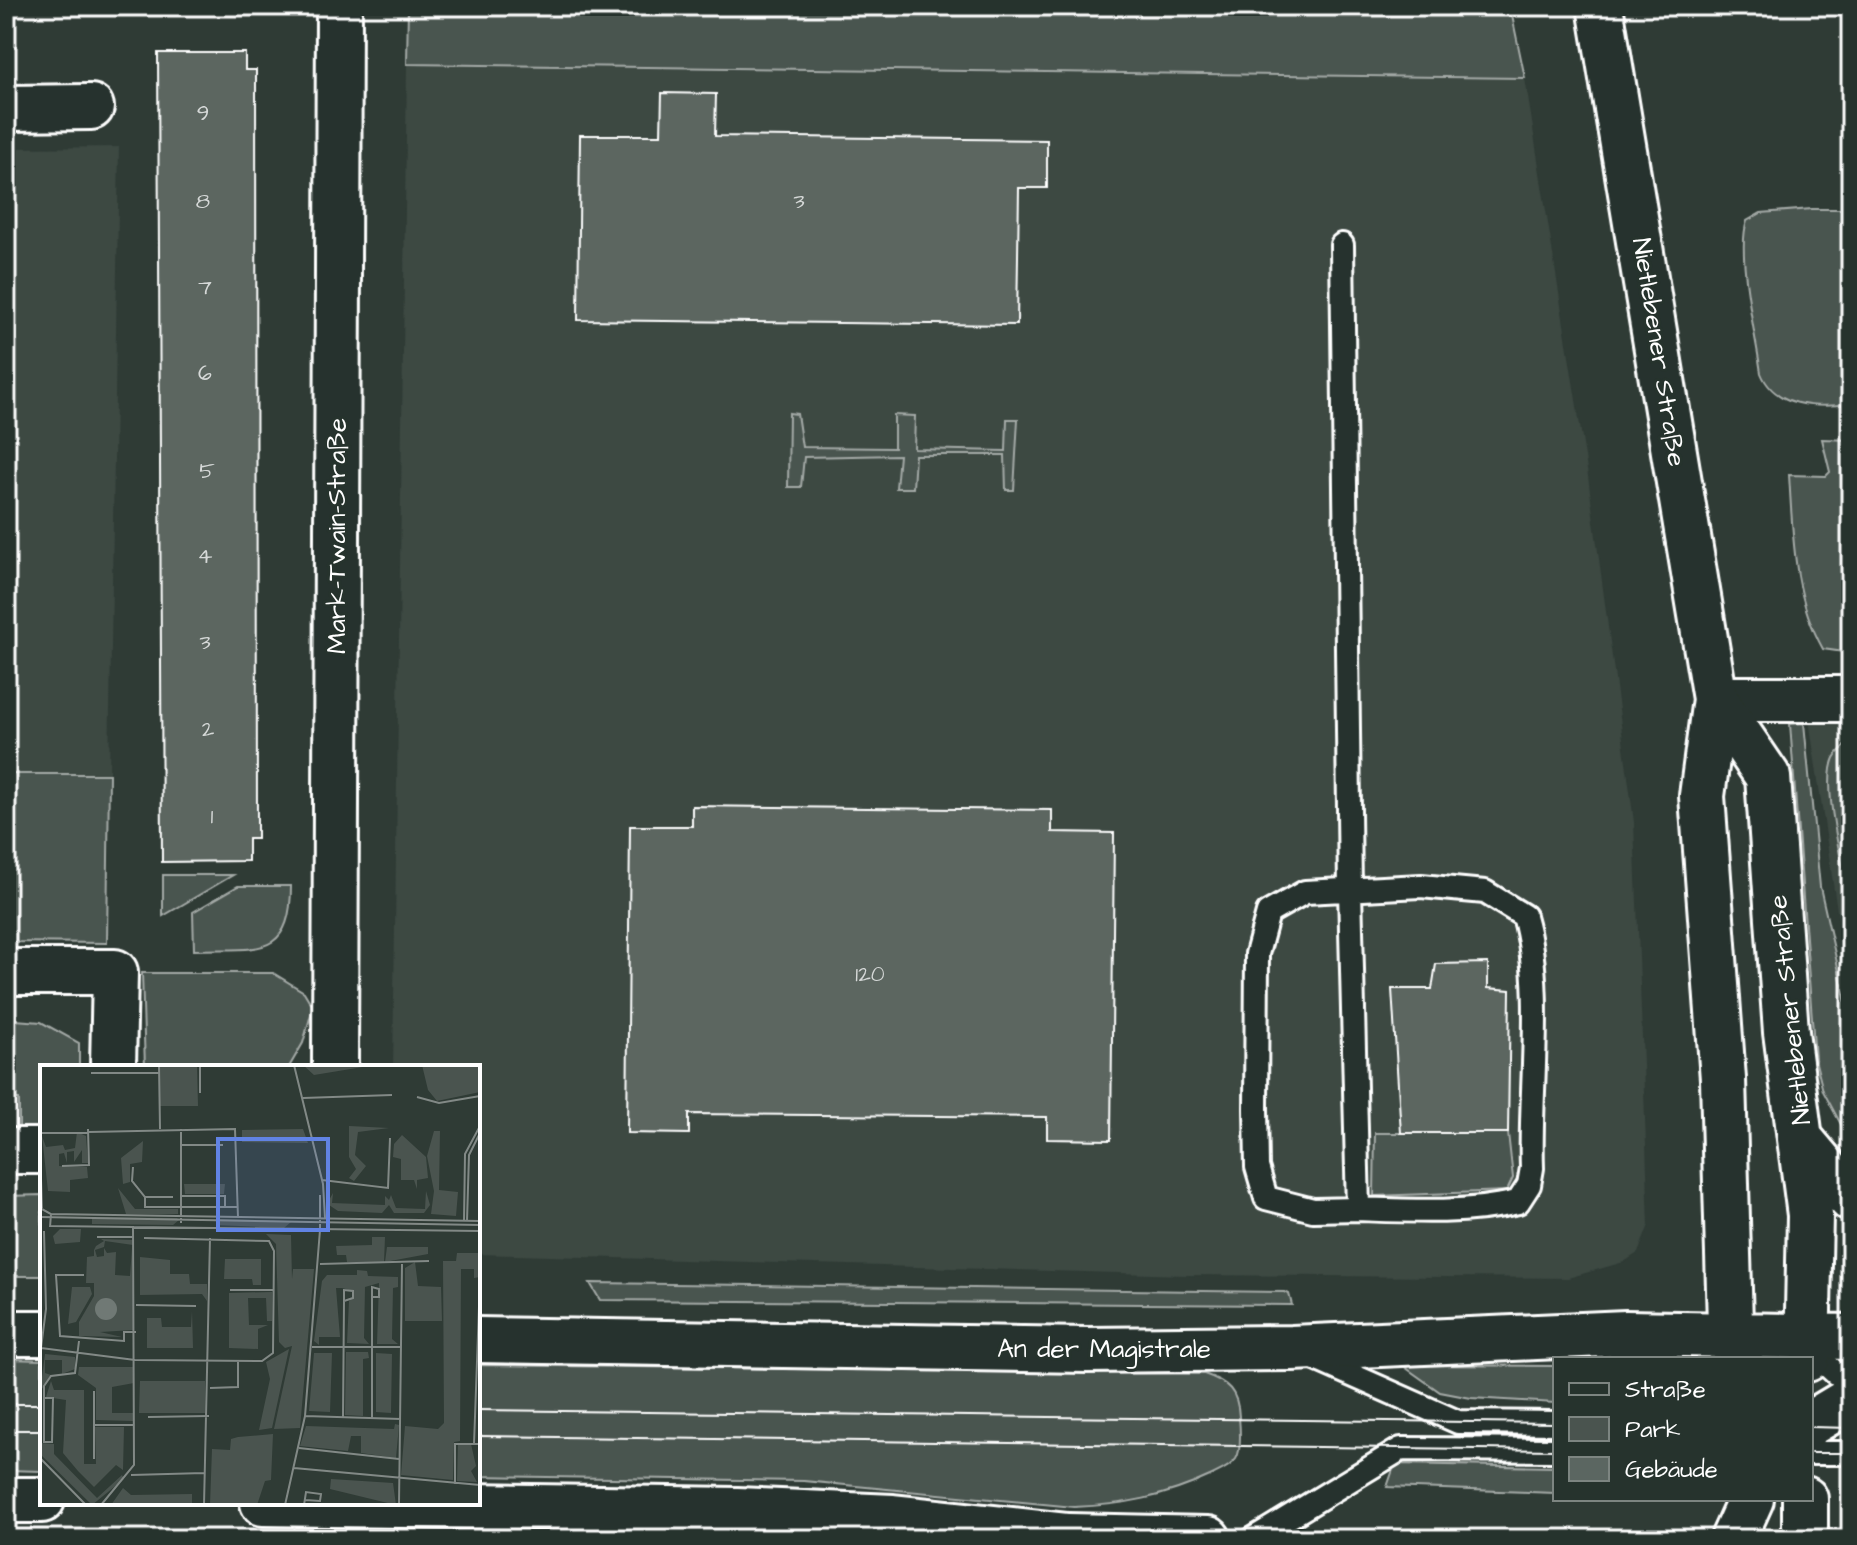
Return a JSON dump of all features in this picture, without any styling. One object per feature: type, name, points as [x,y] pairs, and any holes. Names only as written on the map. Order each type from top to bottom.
[{"type":"main road","name":"Mark-Twain-Straße","points":[[335,1065],[339,6]]},
{"type":"main road","name":"Nietlebener Straße","points":[[1600,6],[1715,699],[1702,796],[1723,1079],[1731,1347]]},
{"type":"main road","points":[[6,108],[91,107]]},
{"type":"main road","name":"Nietlebener Straße","points":[[1715,699],[1768,777],[1786,1032],[1810,1215],[1808,1348]]},
{"type":"main road","points":[[1715,699],[1851,699]]},
{"type":"main road","points":[[6,972],[115,972],[113,1065]]},
{"type":"main road","points":[[1802,1141],[1851,1199]]},
{"type":"main road","points":[[6,1151],[40,1151]]},
{"type":"main road","points":[[6,1333],[40,1333]]},
{"type":"main road","name":"An der Magistrale","points":[[480,1340],[1087,1350],[1292,1348],[1626,1333],[1731,1347],[1808,1348],[1851,1337]]},
{"type":"main road","points":[[6,1500],[40,1500]]},
{"type":"main road","points":[[1732,1501],[1732,1539]]},
{"type":"main road","points":[[1732,1539],[1750,1501]]},
{"type":"main road","points":[[1805,1501],[1805,1539]]},
{"type":"main road","points":[[398,1505],[737,1510],[893,1517],[1068,1536],[1208,1539]]},
{"type":"lane","points":[[1342,245],[1350,890],[1358,1209]]},
{"type":"lane","points":[[1421,886],[1485,892],[1507,902],[1524,916],[1528,931],[1533,993],[1532,1168],[1529,1185],[1518,1202],[1493,1208],[1437,1211],[1358,1209],[1313,1210],[1266,1198],[1257,1167],[1257,954],[1268,913],[1305,892],[1421,886]]},
{"type":"lane","points":[[1292,1348],[1458,1422],[1553,1423]]},
{"type":"lane","points":[[1808,1348],[1851,1387]]},
{"type":"lane","points":[[1253,1539],[1401,1449],[1553,1450]]},
{"type":"lane","points":[[1813,1453],[1851,1453]]},
{"type":"shaded area","points":[[407,64],[1525,78],[1588,476],[1634,822],[1649,1225],[1638,1253],[1624,1262],[1568,1278],[1185,1275],[480,1254],[480,1065],[393,1065]]},
{"type":"shaded area","points":[[119,147],[109,774],[6,774],[6,148]]},
{"type":"shaded area","points":[[1806,699],[1851,699],[1851,1006]]},
{"type":"green space","points":[[408,6],[1510,6],[1525,78],[407,64]]},
{"type":"green space","points":[[1851,209],[1851,404],[1825,406],[1798,403],[1776,393],[1761,373],[1745,273],[1744,235],[1747,221],[1761,213]]},
{"type":"green space","points":[[789,413],[797,414],[802,447],[894,448],[894,415],[915,416],[914,449],[1006,451],[1007,419],[1018,419],[1014,490],[1006,490],[1005,455],[915,455],[913,488],[896,488],[899,455],[804,457],[801,487],[788,487]]},
{"type":"green space","points":[[1822,439],[1851,440],[1851,653],[1823,649],[1806,608],[1796,565],[1789,475],[1826,476],[1830,472]]},
{"type":"green space","points":[[1804,723],[1820,887],[1851,1025],[1851,1143],[1823,1091],[1815,1059],[1790,724]]},
{"type":"green space","points":[[1851,741],[1851,893],[1838,845],[1830,786],[1834,758]]},
{"type":"green space","points":[[6,774],[109,774],[107,943],[6,942]]},
{"type":"green space","points":[[163,875],[233,875],[163,916]]},
{"type":"green space","points":[[238,886],[291,886],[284,928],[276,939],[265,945],[194,950],[193,912]]},
{"type":"green space","points":[[142,973],[273,973],[304,992],[313,1007],[303,1043],[290,1065],[145,1065]]},
{"type":"green space","points":[[15,1020],[41,1022],[79,1043],[79,1065],[40,1065],[40,1134],[19,1135],[19,1099],[6,1099],[6,1056],[12,1056]]},
{"type":"green space","points":[[1375,1133],[1508,1133],[1513,1178],[1507,1191],[1374,1196]]},
{"type":"green space","points":[[40,1195],[40,1276],[6,1276],[6,1196]]},
{"type":"green space","points":[[590,1283],[1285,1292],[1289,1294],[1292,1305],[600,1300]]},
{"type":"green space","points":[[6,1359],[40,1360],[40,1471],[6,1470]]},
{"type":"green space","points":[[480,1365],[1204,1374],[1230,1389],[1238,1408],[1240,1445],[1238,1455],[1231,1464],[1193,1483],[1144,1499],[1074,1507],[804,1481],[480,1476]]},
{"type":"green space","points":[[1402,1365],[1553,1366],[1553,1403],[1471,1398],[1440,1392]]},
{"type":"green space","points":[[1395,1464],[1553,1467],[1553,1493],[1387,1487]]},
{"type":"building","points":[[158,53],[245,53],[245,70],[256,70],[257,839],[248,839],[248,861],[162,862]]},
{"type":"building","points":[[662,93],[716,94],[715,136],[1047,140],[1047,188],[1019,188],[1017,325],[578,320],[580,135],[661,135]]},
{"type":"building","points":[[692,806],[1052,810],[1052,832],[1114,833],[1111,1140],[1047,1139],[1047,1117],[689,1114],[689,1134],[627,1133],[630,826],[692,826]]},
{"type":"building","points":[[1488,963],[1488,988],[1510,990],[1508,1133],[1401,1133],[1392,989],[1432,989],[1436,964]]},
{"type":"tram line","points":[[6,1404],[40,1404]]},
{"type":"tram line","points":[[480,1410],[1553,1423]]},
{"type":"tram line","points":[[1813,1427],[1851,1428]]},
{"type":"tram line","points":[[6,1430],[40,1430]]},
{"type":"tram line","points":[[480,1436],[1553,1450]]},
{"type":"tram line","points":[[1813,1453],[1851,1453]]}]
